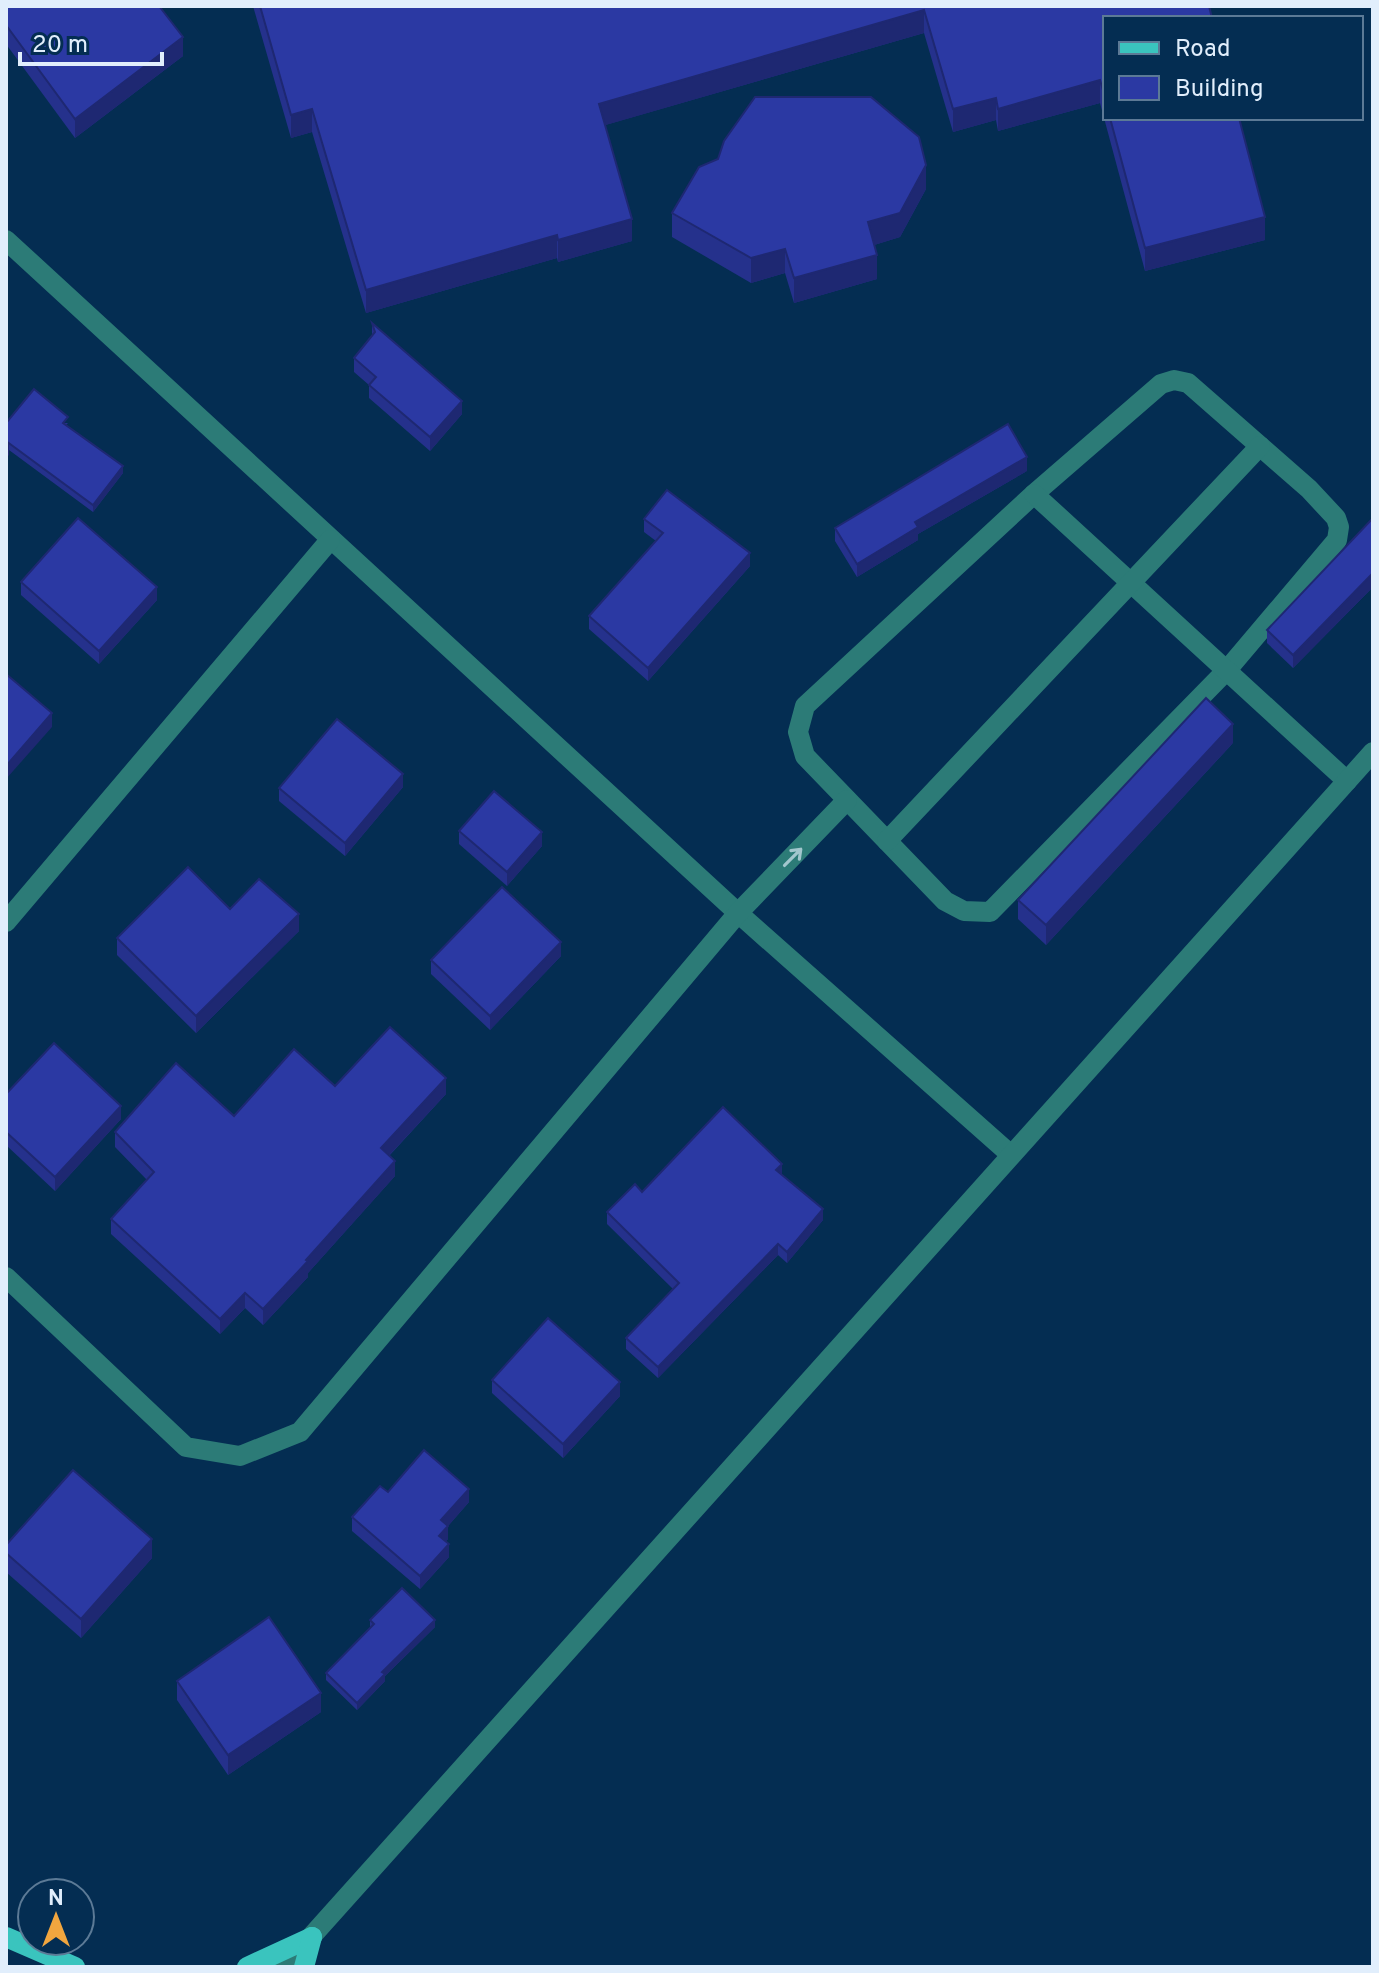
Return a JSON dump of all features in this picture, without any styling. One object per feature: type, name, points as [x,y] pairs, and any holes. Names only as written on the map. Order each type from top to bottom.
[{"type":"main road","points":[[6,1937],[75,1967]]},
{"type":"main road","points":[[247,1967],[312,1937]]},
{"type":"main road","points":[[304,1967],[312,1937]]},
{"type":"street","points":[[6,240],[738,913],[1010,1154]]},
{"type":"street","points":[[1174,380],[1188,383],[1260,446],[1309,489],[1336,518],[1339,527],[1337,540],[1227,670],[990,912],[964,911],[945,901],[805,756],[798,732],[805,706],[1034,494],[1161,384],[1174,380]]},
{"type":"street","points":[[887,841],[1133,584],[1260,446]]},
{"type":"street","points":[[1034,494],[1347,781]]},
{"type":"street","points":[[6,922],[330,540]]},
{"type":"street","points":[[284,1967],[1373,752]]},
{"type":"street","points":[[6,1277],[186,1447],[240,1456],[300,1432],[738,913],[847,800]]},
{"type":"building","points":[[6,6],[159,6],[183,37],[75,119],[6,25]]},
{"type":"building","points":[[260,6],[1209,6],[1212,16],[1103,16],[1103,90],[1100,80],[998,109],[996,98],[953,109],[924,10],[599,104],[632,219],[558,240],[557,235],[366,290],[312,109],[291,115]]},
{"type":"building","points":[[755,97],[871,97],[919,137],[926,165],[900,213],[868,222],[877,255],[794,278],[785,249],[751,258],[672,213],[699,167],[718,159],[724,141]]},
{"type":"building","points":[[1111,120],[1240,120],[1265,217],[1145,248]]},
{"type":"building","points":[[372,323],[462,401],[430,437],[369,385],[376,377],[354,358],[375,332]]},
{"type":"building","points":[[34,389],[68,417],[63,423],[123,466],[93,505],[6,441],[6,423]]},
{"type":"building","points":[[1008,424],[1027,457],[915,522],[918,527],[857,564],[835,528]]},
{"type":"building","points":[[667,490],[750,553],[648,668],[589,616],[663,533],[644,519]]},
{"type":"building","points":[[78,518],[157,587],[99,651],[21,582]]},
{"type":"building","points":[[1373,518],[1373,573],[1293,655],[1267,630]]},
{"type":"building","points":[[6,674],[52,713],[6,766]]},
{"type":"building","points":[[1206,698],[1233,724],[1046,925],[1018,900]]},
{"type":"building","points":[[337,719],[403,774],[345,843],[279,788]]},
{"type":"building","points":[[494,791],[542,832],[507,872],[459,831]]},
{"type":"building","points":[[188,867],[230,909],[259,879],[299,914],[196,1016],[117,938]]},
{"type":"building","points":[[502,887],[561,942],[490,1016],[431,960]]},
{"type":"building","points":[[390,1027],[446,1078],[381,1148],[395,1161],[263,1309],[245,1293],[220,1319],[111,1219],[154,1172],[115,1132],[176,1063],[234,1116],[294,1049],[335,1086]]},
{"type":"building","points":[[54,1043],[121,1106],[55,1177],[6,1132],[6,1094]]},
{"type":"building","points":[[723,1107],[782,1164],[776,1170],[823,1209],[787,1252],[778,1244],[658,1367],[626,1338],[679,1283],[607,1212],[635,1184],[642,1192]]},
{"type":"building","points":[[548,1318],[620,1382],[563,1444],[492,1380]]},
{"type":"building","points":[[424,1450],[469,1489],[441,1520],[448,1526],[439,1536],[449,1544],[420,1576],[352,1517],[380,1486],[388,1492]]},
{"type":"building","points":[[73,1470],[152,1539],[81,1619],[6,1553],[6,1545]]},
{"type":"building","points":[[402,1588],[435,1620],[382,1672],[385,1674],[357,1703],[326,1673],[374,1624],[370,1620]]},
{"type":"building","points":[[269,1617],[321,1693],[228,1755],[177,1681]]}]
